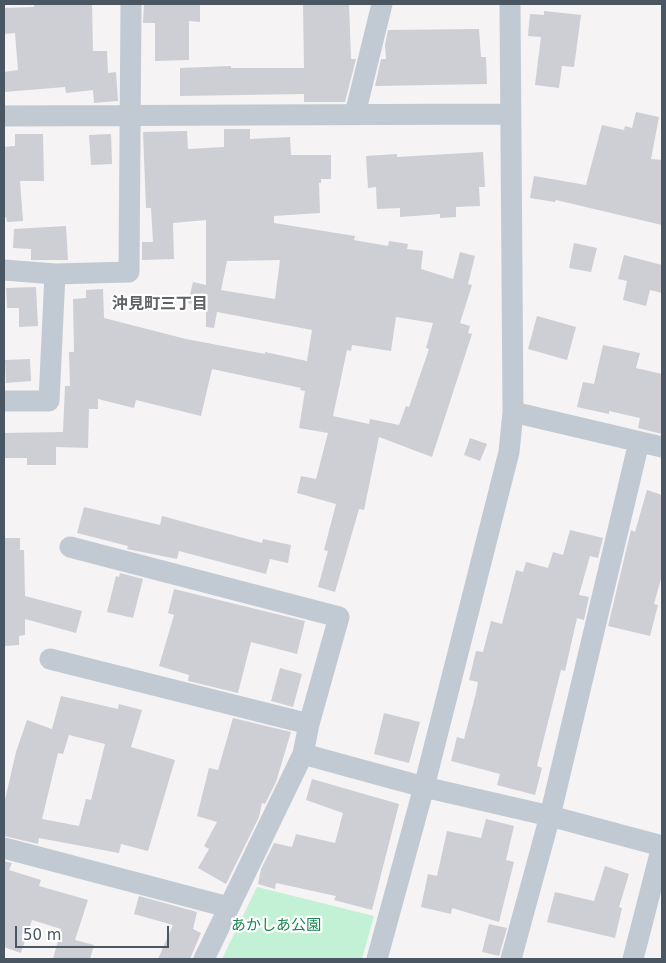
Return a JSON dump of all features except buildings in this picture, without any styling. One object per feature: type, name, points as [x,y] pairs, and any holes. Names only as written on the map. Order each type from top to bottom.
[{"type":"street","points":[[4,270],[56,274],[129,272],[132,4]]},
{"type":"street","points":[[355,114],[382,4]]},
{"type":"street","points":[[377,959],[424,787],[509,452],[513,412],[510,4]]},
{"type":"street","points":[[4,116],[511,114]]},
{"type":"street","points":[[4,401],[49,401],[56,274]]},
{"type":"street","points":[[513,412],[662,447]]},
{"type":"street","points":[[512,959],[550,816],[639,442]]},
{"type":"street","points":[[70,547],[339,617],[309,724],[304,754],[204,959]]},
{"type":"street","points":[[50,659],[309,724]]},
{"type":"street","points":[[304,754],[424,787],[550,816],[662,846],[633,959]]},
{"type":"street","points":[[4,848],[228,907]]},
{"type":"green space","name":"あかしあ公園","points":[[257,887],[374,916],[362,959],[222,959]]},
{"type":"district","name":"沖見町三丁目","points":[[160,305]]}]
